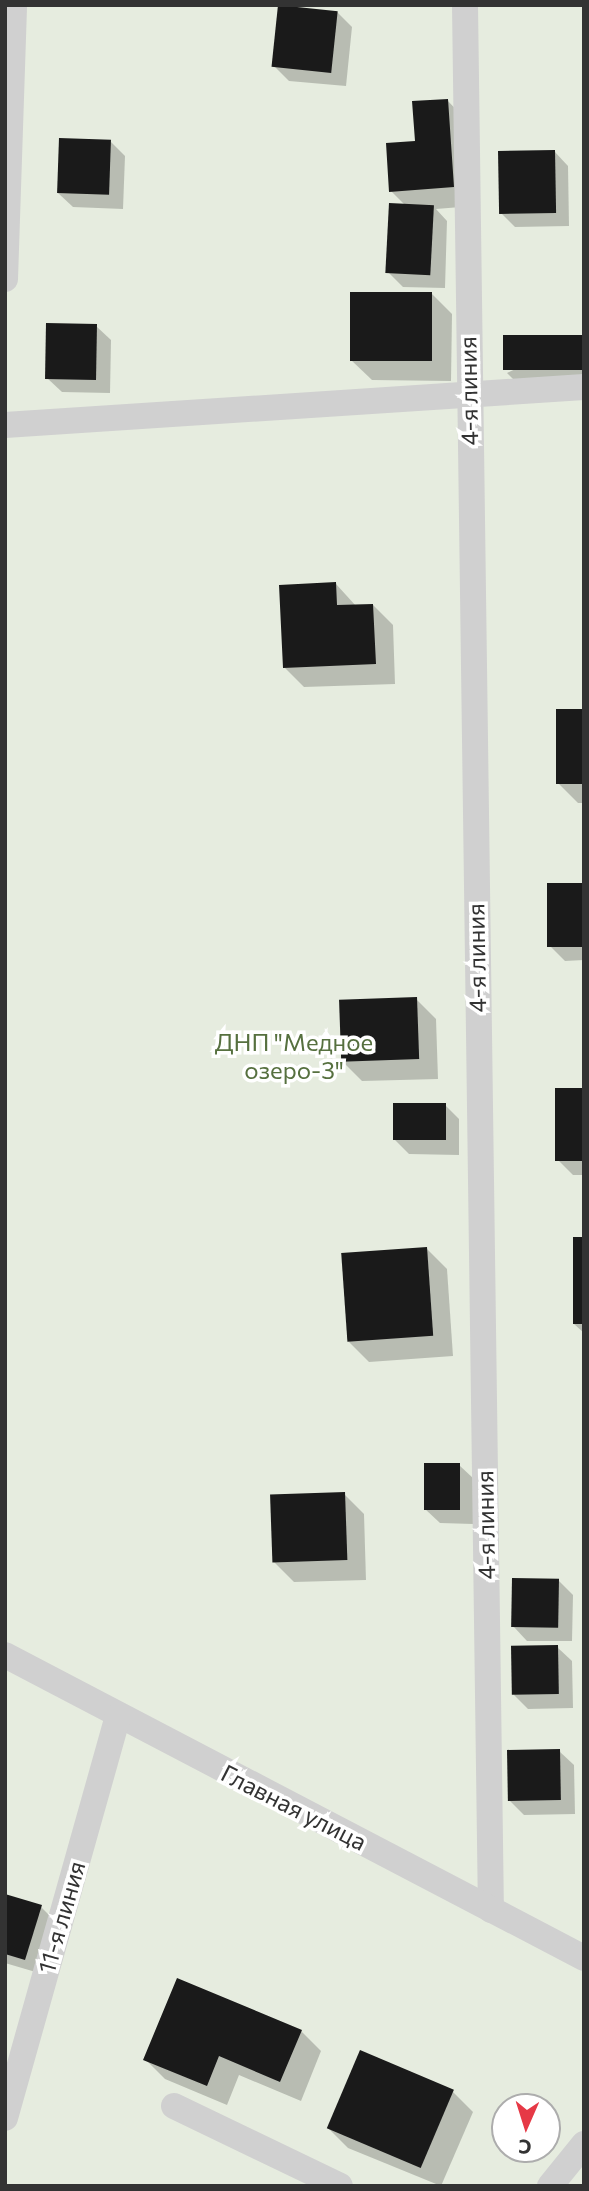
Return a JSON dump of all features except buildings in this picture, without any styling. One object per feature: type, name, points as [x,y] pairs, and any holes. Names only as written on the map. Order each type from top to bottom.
[{"type":"street","points":[[5,279],[14,5]]},
{"type":"street","name":"4-я линия","points":[[465,5],[468,392],[491,1910]]},
{"type":"street","points":[[5,425],[468,392],[584,387]]},
{"type":"street","name":"Главная улица","points":[[5,1655],[491,1910],[582,1954]]},
{"type":"street","name":"11-я линия","points":[[5,2118],[118,1716]]},
{"type":"street","points":[[174,2106],[340,2186]]},
{"type":"street","points":[[550,2186],[584,2144]]},
{"type":"green space","name":"ДНП \"Медное озеро-3\"","points":[[5,5],[584,5],[584,2186],[5,2186]]}]
